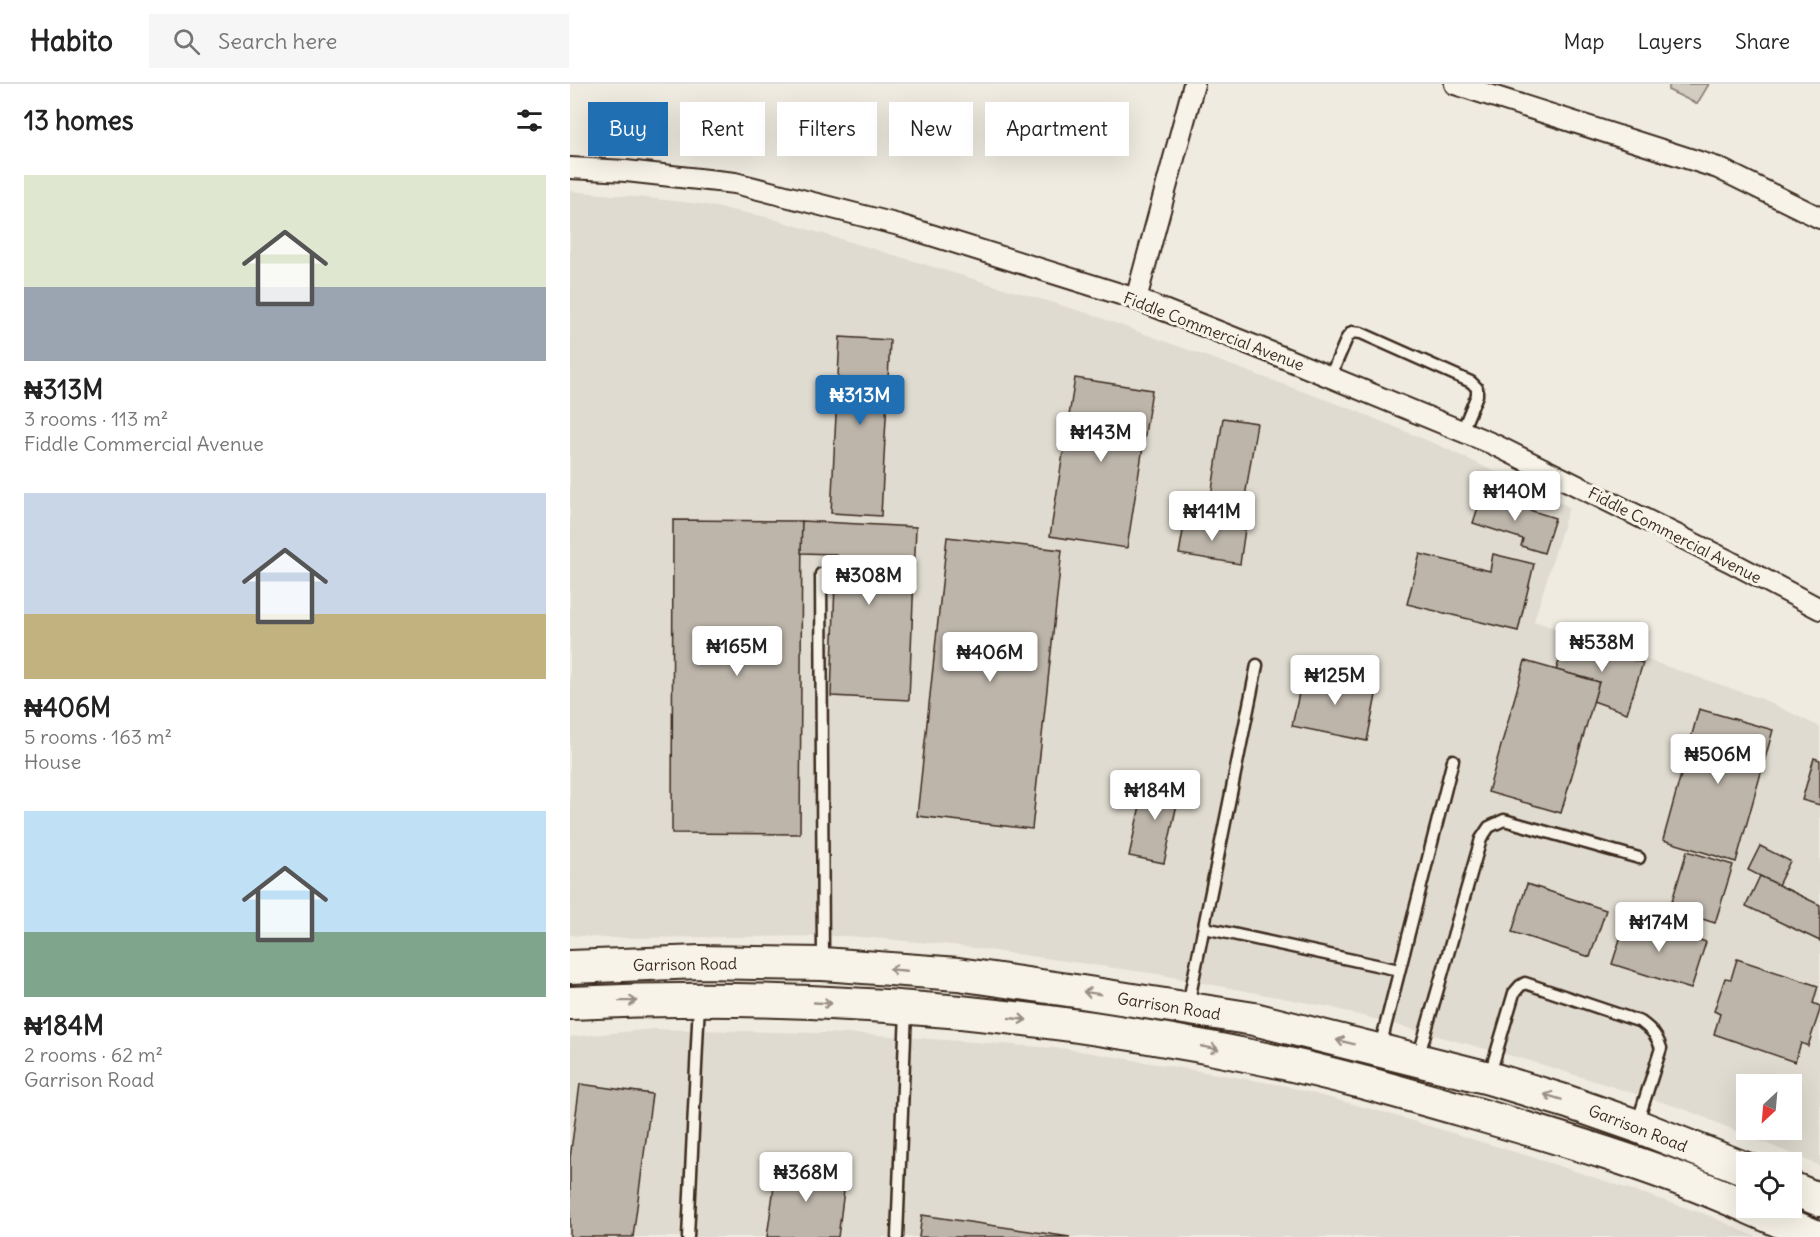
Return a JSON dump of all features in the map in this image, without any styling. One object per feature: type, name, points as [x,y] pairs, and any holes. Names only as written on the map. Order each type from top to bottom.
[{"type":"main road","name":"Garrison Road","points":[[573,966],[700,962],[823,964],[958,974],[1254,1019],[1489,1077],[1636,1126],[1736,1165]]},
{"type":"main road","name":"Garrison Road","points":[[574,1004],[699,999],[906,1007],[1034,1020],[1155,1038],[1255,1057],[1361,1081],[1612,1154],[1736,1202]]},
{"type":"main road","points":[[1802,1193],[1820,1200]]},
{"type":"main road","name":"Garrison Road","points":[[1773,1218],[1816,1237]]},
{"type":"street","points":[[1136,299],[1194,84]]},
{"type":"street","points":[[1455,84],[1718,168],[1820,218]]},
{"type":"street","name":"Fiddle Commercial Avenue","points":[[570,168],[626,171],[735,183],[899,225],[1136,299],[1493,444],[1729,561],[1820,609]]},
{"type":"lane","points":[[1330,377],[1347,338],[1352,333],[1361,333],[1472,382],[1477,388],[1477,395],[1462,431]]},
{"type":"lane","points":[[821,574],[823,964]]},
{"type":"lane","points":[[1187,1009],[1257,665]]},
{"type":"lane","points":[[1379,1050],[1453,760]]},
{"type":"lane","points":[[1418,1059],[1481,839],[1489,826],[1504,820],[1639,858]]},
{"type":"lane","points":[[1204,928],[1400,970]]},
{"type":"lane","points":[[1489,1077],[1514,993],[1526,983],[1641,1022],[1652,1029],[1661,1048],[1636,1126]]},
{"type":"lane","points":[[688,1237],[699,999]]},
{"type":"lane","points":[[897,1237],[906,1007]]},
{"type":"shaded area","points":[[1670,84],[1709,84],[1697,104],[1668,90]]},
{"type":"shaded area","points":[[570,191],[700,204],[767,217],[1087,313],[1354,410],[1443,447],[1569,507],[1534,621],[1762,699],[1820,727],[1820,1166],[1802,1158],[1802,1152],[1787,1152],[1758,1140],[1802,1140],[1802,1074],[1736,1074],[1736,1131],[1684,1109],[1527,1060],[1329,1007],[1157,974],[952,945],[849,936],[604,938],[570,935]]},
{"type":"shaded area","points":[[654,1029],[863,1034],[1068,1049],[1282,1085],[1386,1113],[1535,1158],[1708,1215],[1756,1237],[570,1237],[570,1037]]},
{"type":"building","points":[[840,337],[890,340],[881,516],[831,513]]},
{"type":"building","points":[[1075,378],[1152,390],[1127,548],[1050,536]]},
{"type":"building","points":[[1223,418],[1257,423],[1240,528],[1207,523]]},
{"type":"building","points":[[1482,495],[1555,518],[1544,553],[1521,546],[1523,539],[1473,523]]},
{"type":"building","points":[[1185,519],[1245,529],[1240,564],[1179,554]]},
{"type":"building","points":[[673,520],[802,521],[800,834],[672,833]]},
{"type":"building","points":[[802,521],[916,527],[909,700],[831,696],[836,554],[801,553]]},
{"type":"building","points":[[947,537],[1062,550],[1032,829],[917,816]]},
{"type":"building","points":[[1420,554],[1490,571],[1493,554],[1534,564],[1518,631],[1407,604]]},
{"type":"building","points":[[1567,638],[1643,663],[1627,713],[1593,701],[1599,682],[1556,670]]},
{"type":"building","points":[[1525,661],[1599,682],[1561,813],[1488,792]]},
{"type":"building","points":[[1304,670],[1378,685],[1367,741],[1292,726]]},
{"type":"building","points":[[1699,709],[1773,730],[1736,862],[1663,840]]},
{"type":"building","points":[[1814,758],[1820,760],[1820,805],[1802,800]]},
{"type":"building","points":[[1146,778],[1181,786],[1164,863],[1129,856]]},
{"type":"building","points":[[1760,846],[1790,861],[1778,885],[1748,870]]},
{"type":"building","points":[[1687,851],[1733,865],[1715,923],[1693,916],[1692,921],[1668,914]]},
{"type":"building","points":[[1760,876],[1820,905],[1820,941],[1746,906]]},
{"type":"building","points":[[1527,884],[1606,910],[1590,957],[1512,932]]},
{"type":"building","points":[[1627,917],[1706,942],[1691,989],[1612,964]]},
{"type":"building","points":[[1737,959],[1818,986],[1813,1003],[1820,1006],[1820,1010],[1808,1046],[1801,1043],[1795,1062],[1714,1034],[1720,1014],[1714,1011],[1725,978],[1731,979]]},
{"type":"building","points":[[580,1084],[652,1094],[633,1237],[570,1237],[570,1158]]},
{"type":"building","points":[[777,1165],[846,1175],[838,1237],[767,1237]]},
{"type":"building","points":[[922,1215],[1070,1237],[919,1237]]}]
